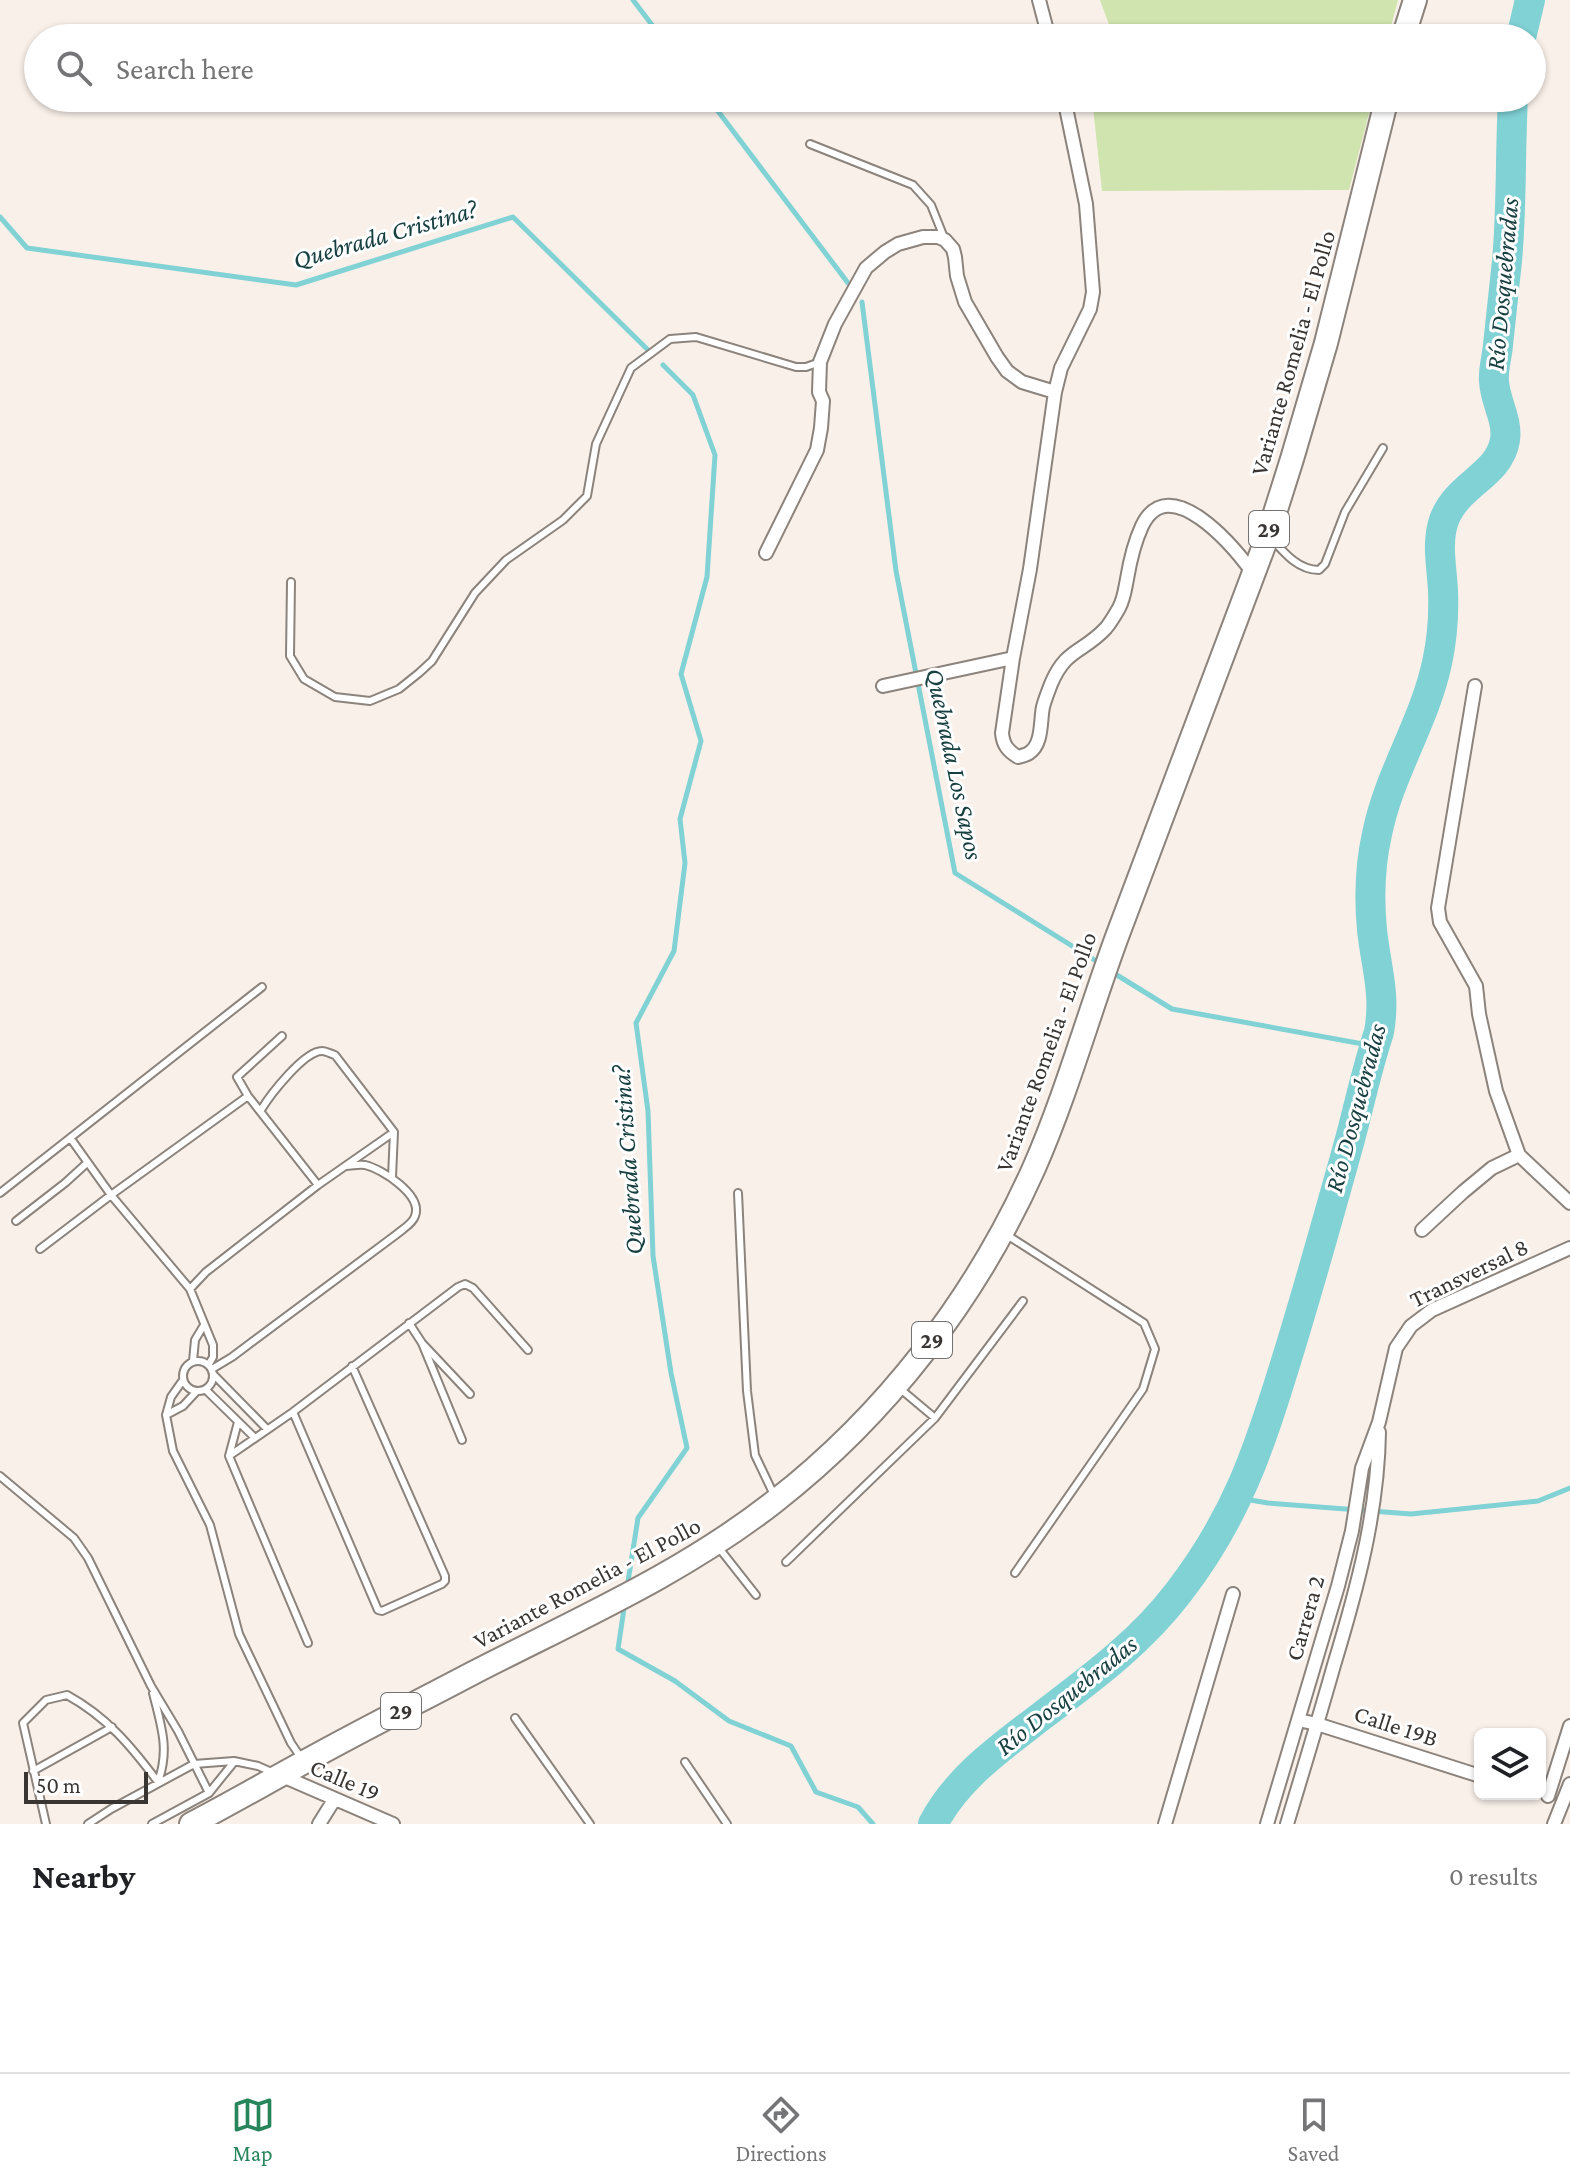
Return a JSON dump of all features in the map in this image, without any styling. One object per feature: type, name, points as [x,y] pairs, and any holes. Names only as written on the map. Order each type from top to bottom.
[{"type":"highway","points":[[1407,24],[1415,0]]},
{"type":"highway","name":"Variante Romelia - El Pollo","points":[[191,1824],[304,1762],[641,1589],[716,1544],[776,1500],[839,1445],[896,1385],[956,1306],[1002,1232],[1033,1170],[1268,535],[1326,343],[1384,112]]},
{"type":"street","points":[[1039,0],[1045,24]]},
{"type":"street","points":[[1067,112],[1086,204],[1093,292],[1090,309],[1061,368],[1055,392],[1030,569],[1002,733],[1003,742],[1010,752],[1018,757],[1030,752],[1038,740],[1044,704],[1061,664],[1104,630],[1122,602],[1135,545],[1151,511],[1178,505],[1208,525],[1239,553],[1253,573]]},
{"type":"street","points":[[766,553],[817,450],[823,401],[819,392],[820,362],[844,305],[866,268],[885,252],[911,240],[931,236],[945,240],[953,249],[965,302],[1007,371],[1022,382],[1055,392]]},
{"type":"street","points":[[883,686],[1013,658]]},
{"type":"street","points":[[1475,686],[1438,908],[1440,922],[1476,986],[1496,1091],[1519,1155],[1570,1203]]},
{"type":"street","points":[[1422,1230],[1492,1168],[1519,1155]]},
{"type":"street","name":"Transversal 8","points":[[1396,1348],[1411,1326],[1432,1310],[1570,1248]]},
{"type":"street","name":"Carrera 2","points":[[1267,1824],[1338,1586],[1352,1531],[1362,1468],[1379,1422],[1396,1348]]},
{"type":"street","name":"Carrera 2","points":[[1287,1824],[1356,1592],[1370,1534],[1379,1467],[1379,1422]]},
{"type":"street","points":[[1338,1586],[1356,1592]]},
{"type":"street","points":[[1165,1824],[1233,1594]]},
{"type":"street","name":"Calle 19B","points":[[1298,1720],[1474,1774]]},
{"type":"street","points":[[1546,1789],[1570,1726]]},
{"type":"street","name":"Calle 19","points":[[280,1775],[393,1824]]},
{"type":"street","points":[[1554,1824],[1570,1784]]},
{"type":"street","points":[[1546,1794],[1563,1798]]},
{"type":"street","points":[[319,1824],[334,1800]]},
{"type":"lane","points":[[810,144],[913,185],[931,205],[945,240]]},
{"type":"lane","points":[[291,582],[290,656],[304,679],[335,697],[370,701],[399,689],[432,661],[475,593],[506,560],[563,520],[587,496],[596,444],[631,368],[641,360],[670,339],[696,337],[796,367],[820,362]]},
{"type":"lane","points":[[1268,535],[1288,557],[1308,570],[1319,570],[1325,564],[1345,512],[1383,448]]},
{"type":"lane","points":[[0,1193],[262,987]]},
{"type":"lane","points":[[282,1036],[237,1077],[248,1096],[318,1185]]},
{"type":"lane","points":[[261,1110],[274,1089],[312,1053],[324,1051],[335,1055],[394,1132],[392,1177]]},
{"type":"lane","points":[[40,1249],[248,1096]]},
{"type":"lane","points":[[190,1289],[206,1272],[318,1185],[394,1132]]},
{"type":"lane","points":[[71,1139],[111,1195],[190,1289],[213,1345],[212,1383],[166,1415]]},
{"type":"lane","points":[[16,1221],[87,1163]]},
{"type":"lane","points":[[212,1369],[410,1224],[416,1207],[392,1177],[360,1164],[346,1166]]},
{"type":"lane","points":[[738,1193],[747,1391],[753,1442],[755,1455],[776,1500]]},
{"type":"lane","points":[[1002,1232],[1144,1323],[1155,1349],[1143,1389],[1015,1573]]},
{"type":"lane","points":[[229,1456],[465,1284],[473,1288],[528,1350]]},
{"type":"lane","points":[[786,1562],[935,1418],[1023,1301]]},
{"type":"lane","points":[[409,1323],[422,1343],[470,1394]]},
{"type":"lane","points":[[193,1361],[195,1340],[204,1325]]},
{"type":"lane","points":[[422,1343],[462,1440]]},
{"type":"lane","points":[[196,1392],[186,1386],[183,1372],[193,1361],[201,1361],[267,1429]]},
{"type":"lane","points":[[293,1412],[378,1610],[382,1611],[442,1584],[445,1576],[352,1366]]},
{"type":"lane","points":[[183,1380],[171,1397],[166,1415],[173,1451],[210,1525],[239,1634],[291,1743],[304,1762]]},
{"type":"lane","points":[[896,1385],[935,1418]]},
{"type":"lane","points":[[206,1390],[255,1438]]},
{"type":"lane","points":[[238,1422],[229,1456],[308,1643]]},
{"type":"lane","points":[[0,1476],[74,1538],[88,1558],[151,1686],[209,1793]]},
{"type":"lane","points":[[716,1544],[756,1595]]},
{"type":"lane","points":[[151,1686],[165,1739],[164,1766],[158,1782]]},
{"type":"lane","points":[[46,1824],[23,1723],[46,1700],[67,1695],[92,1709],[131,1745],[158,1782]]},
{"type":"lane","points":[[515,1718],[590,1824]]},
{"type":"lane","points":[[33,1771],[112,1727]]},
{"type":"lane","points":[[152,1824],[209,1793],[234,1761]]},
{"type":"lane","points":[[88,1824],[194,1764],[234,1761],[280,1775]]},
{"type":"lane","points":[[685,1762],[727,1824]]},
{"type":"green space","points":[[1100,0],[1398,0],[1392,24],[1109,24]]},
{"type":"green space","points":[[1094,112],[1369,112],[1349,190],[1102,191]]},
{"type":"waterway","name":"Quebrada Los Sapos","points":[[633,0],[651,24]]},
{"type":"waterway","name":"Río Dosquebradas","points":[[1524,24],[1530,0]]},
{"type":"waterway","name":"Quebrada Los Sapos","points":[[719,112],[848,283]]},
{"type":"waterway","name":"Río Dosquebradas","points":[[933,1824],[954,1792],[980,1765],[1113,1660],[1163,1611],[1216,1537],[1256,1452],[1311,1278],[1379,1032],[1381,993],[1371,906],[1373,858],[1382,812],[1424,707],[1437,663],[1443,609],[1440,547],[1444,520],[1450,507],[1495,462],[1505,440],[1505,425],[1494,376],[1509,241],[1513,112]]},
{"type":"waterway","name":"Quebrada Cristina?","points":[[0,217],[27,248],[296,285],[513,217],[647,349]]},
{"type":"waterway","name":"Quebrada Los Sapos","points":[[862,302],[896,571],[955,873],[1101,964]]},
{"type":"waterway","name":"Quebrada Cristina?","points":[[627,1588],[638,1518],[687,1448],[671,1373],[653,1256],[648,1111],[636,1023],[674,951],[685,863],[680,819],[701,741],[681,674],[707,577],[715,455],[693,395],[663,365]]},
{"type":"waterway","name":"Quebrada Los Sapos","points":[[1112,972],[1172,1009],[1374,1046]]},
{"type":"waterway","points":[[1238,1498],[1411,1514],[1538,1501],[1570,1488]]},
{"type":"waterway","name":"Quebrada Cristina?","points":[[625,1602],[618,1649],[675,1681],[729,1721],[791,1746],[816,1792],[858,1807],[873,1824]]}]
